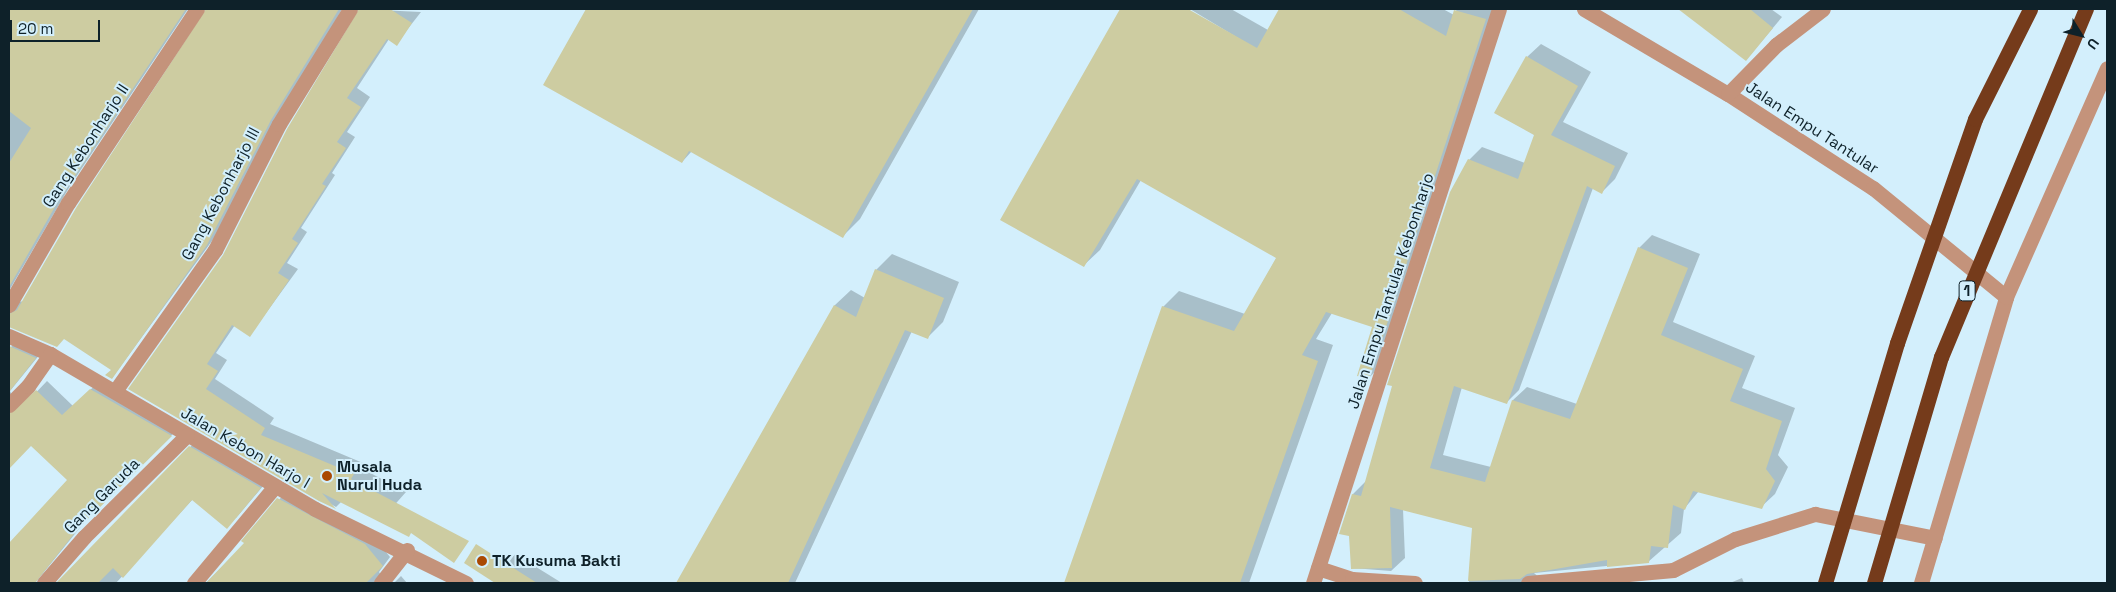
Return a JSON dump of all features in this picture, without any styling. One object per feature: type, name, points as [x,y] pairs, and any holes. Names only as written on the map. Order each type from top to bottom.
[{"type":"highway","points":[[1825,583],[1897,343],[1975,118],[2030,9]]},
{"type":"highway","name":"1","points":[[1874,583],[1940,357],[2086,9]]},
{"type":"street","name":"Gang Kebonharjo II","points":[[9,305],[68,203],[197,9]]},
{"type":"street","name":"Gang Kebonharjo III","points":[[115,391],[215,250],[279,124],[350,9]]},
{"type":"street","name":"Jalan Empu Tantular Kebonharjo","points":[[1313,583],[1499,9]]},
{"type":"street","name":"Jalan Empu Tantular","points":[[1584,9],[1604,14],[1873,188],[2006,297]]},
{"type":"street","points":[[1728,94],[1776,45],[1823,9]]},
{"type":"street","points":[[1921,583],[2006,297],[2107,68]]},
{"type":"street","name":"Jalan Kebon Harjo I","points":[[9,336],[50,354],[275,486],[407,550],[466,583]]},
{"type":"street","points":[[9,405],[28,386],[50,354]]},
{"type":"street","name":"Gang Garuda","points":[[44,583],[84,537],[187,435]]},
{"type":"street","points":[[194,583],[275,486]]},
{"type":"street","points":[[1659,583],[1673,570],[1735,539],[1815,514],[1935,538]]},
{"type":"street","points":[[381,583],[407,550]]},
{"type":"street","points":[[1318,568],[1352,579],[1415,583]]},
{"type":"street","points":[[1528,583],[1673,570]]},
{"type":"building","points":[[9,9],[186,9],[60,198],[9,287],[9,163],[31,128],[9,111]]},
{"type":"building","points":[[206,9],[339,9],[271,120],[207,245],[112,379],[105,375],[111,370],[64,339],[57,347],[9,327],[9,314],[17,310],[76,208]]},
{"type":"building","points":[[359,9],[390,9],[412,23],[397,46],[387,39],[347,98],[361,107],[337,142],[346,148],[322,184],[326,186],[292,239],[298,243],[278,273],[289,280],[250,337],[232,325],[207,364],[218,371],[206,389],[265,428],[261,435],[354,474],[351,479],[469,541],[454,563],[411,533],[409,537],[322,493],[336,509],[319,501],[128,389],[223,255],[287,129]]},
{"type":"building","points":[[586,9],[973,9],[843,238],[689,151],[682,163],[543,85]]},
{"type":"building","points":[[1120,9],[1188,9],[1257,48],[1279,9],[1399,9],[1446,36],[1454,10],[1486,19],[1369,379],[1357,376],[1372,327],[1326,312],[1302,355],[1318,361],[1240,583],[1064,583],[1162,306],[1234,331],[1276,258],[1137,179],[1084,267],[1000,220]]},
{"type":"building","points":[[1678,9],[1750,9],[1773,28],[1746,61]]},
{"type":"building","points":[[1526,56],[1578,86],[1551,135],[1615,166],[1602,194],[1587,186],[1507,404],[1454,386],[1430,468],[1485,482],[1512,400],[1570,419],[1638,247],[1688,268],[1661,335],[1743,369],[1730,401],[1782,421],[1766,469],[1775,481],[1762,509],[1693,491],[1685,510],[1673,505],[1668,548],[1651,546],[1649,563],[1607,567],[1607,560],[1527,574],[1520,579],[1468,581],[1472,528],[1390,507],[1392,568],[1351,569],[1349,536],[1339,534],[1352,494],[1361,496],[1392,386],[1387,385],[1450,192],[1468,159],[1518,179],[1534,135],[1494,113]]},
{"type":"building","points":[[875,269],[944,298],[928,339],[905,330],[788,583],[676,583],[834,305],[856,317]]},
{"type":"building","points":[[9,346],[36,358],[9,392]]},
{"type":"building","points":[[90,389],[172,436],[77,530],[35,583],[9,583],[9,543],[67,480],[31,446],[9,469],[9,414],[36,390],[62,415]]},
{"type":"building","points":[[189,446],[261,488],[227,529],[192,500],[123,578],[113,568],[98,583],[56,583]]},
{"type":"building","points":[[277,498],[365,544],[383,566],[366,583],[206,583],[244,543],[241,541]]},
{"type":"building","points":[[476,544],[537,583],[495,583],[464,563]]},
{"type":"place","name":"Musala Nurul Huda","points":[[327,476]]},
{"type":"place","name":"TK Kusuma Bakti","points":[[482,561]]}]
